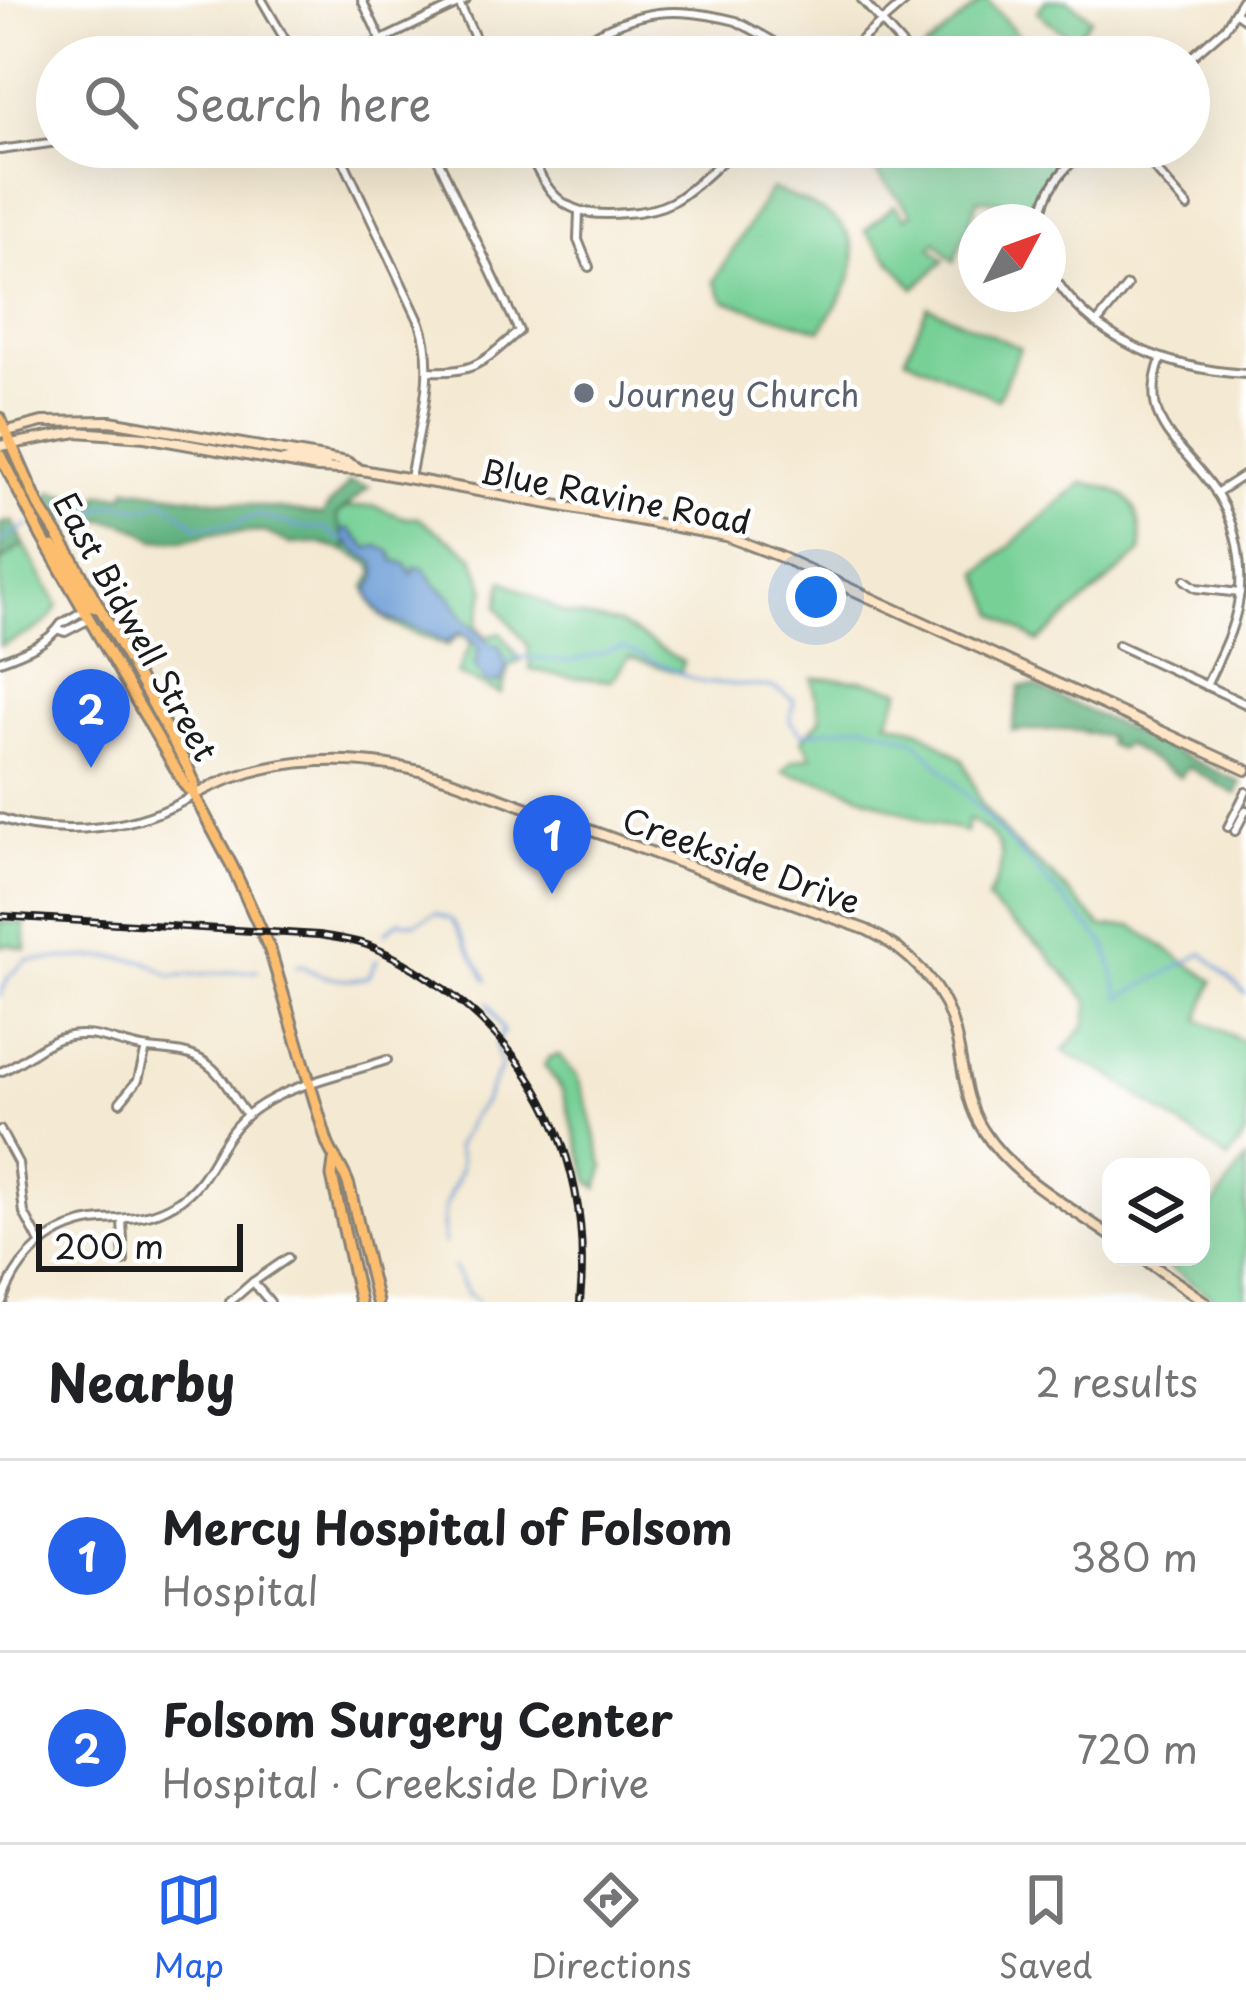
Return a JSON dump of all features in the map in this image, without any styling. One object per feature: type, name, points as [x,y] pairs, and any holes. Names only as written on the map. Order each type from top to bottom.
[{"type":"main road","name":"East Bidwell Street","points":[[0,418],[4,448],[26,507],[194,795],[270,950],[334,1161],[332,1175],[360,1302]]},
{"type":"main road","name":"Blue Ravine Road","points":[[3,432],[42,422],[88,420],[346,462],[362,470]]},
{"type":"main road","points":[[126,436],[137,430],[154,433],[162,429]]},
{"type":"main road","name":"Blue Ravine Road","points":[[4,448],[76,432],[126,436],[318,469],[362,470],[704,531],[752,544],[1246,770]]},
{"type":"main road","name":"East Bidwell Street","points":[[4,448],[188,767],[194,795]]},
{"type":"main road","points":[[282,462],[294,458],[324,463],[328,459]]},
{"type":"main road","points":[[40,534],[64,560],[92,607],[99,608]]},
{"type":"main road","points":[[88,615],[98,621],[124,667],[139,678]]},
{"type":"main road","name":"Creekside Drive","points":[[194,795],[276,764],[351,760],[400,766],[448,779],[866,930],[908,956],[942,1000],[956,1034],[967,1097],[990,1141],[1020,1171],[1102,1230]]},
{"type":"main road","name":"East Bidwell Street","points":[[334,1161],[345,1172],[377,1302]]},
{"type":"main road","points":[[1154,1266],[1205,1302]]},
{"type":"street","points":[[262,0],[283,36]]},
{"type":"street","points":[[362,0],[379,36]]},
{"type":"street","points":[[862,0],[894,36]]},
{"type":"street","points":[[865,36],[907,0]]},
{"type":"street","points":[[1210,41],[1242,0]]},
{"type":"street","points":[[389,36],[461,1],[475,36]]},
{"type":"street","points":[[698,4],[765,36]]},
{"type":"street","points":[[589,36],[640,7]]},
{"type":"street","points":[[1236,13],[1246,20]]},
{"type":"street","points":[[0,150],[36,145]]},
{"type":"street","points":[[347,168],[427,343],[428,371],[410,479]]},
{"type":"street","points":[[428,371],[476,366],[519,331],[442,168]]},
{"type":"street","points":[[537,168],[561,202],[579,212],[602,216],[661,208],[714,168]]},
{"type":"street","points":[[1044,204],[1053,182],[1067,168]]},
{"type":"street","points":[[1154,168],[1188,207]]},
{"type":"street","points":[[579,212],[578,240],[589,267]]},
{"type":"street","points":[[1097,323],[1127,286]]},
{"type":"street","points":[[1066,292],[1097,323],[1161,359],[1190,368],[1246,374]]},
{"type":"street","points":[[1161,359],[1153,391],[1157,416],[1216,493],[1235,538],[1240,570],[1233,625],[1206,686]]},
{"type":"street","points":[[1216,493],[1246,474]]},
{"type":"street","points":[[1185,580],[1196,589],[1240,593]]},
{"type":"street","points":[[0,661],[28,650],[59,630],[61,623],[88,615]]},
{"type":"street","points":[[1118,645],[1246,704]]},
{"type":"street","points":[[1246,792],[1232,829],[1246,810]]},
{"type":"street","name":"Creekside Drive","points":[[0,818],[44,828],[114,825],[159,814],[194,795]]},
{"type":"street","points":[[0,1072],[49,1043],[78,1035],[101,1036],[200,1059],[222,1078],[247,1115]]},
{"type":"street","points":[[120,1102],[137,1080],[146,1048]]},
{"type":"street","points":[[2,1302],[17,1269],[41,1244],[81,1224],[156,1213],[186,1196],[206,1175],[247,1115],[280,1095],[387,1060]]},
{"type":"street","points":[[0,1130],[18,1163],[26,1219],[41,1244]]},
{"type":"street","points":[[122,1220],[124,1261]]},
{"type":"street","points":[[230,1302],[288,1258]]},
{"type":"street","points":[[253,1282],[270,1302]]},
{"type":"green space","points":[[987,0],[1019,36],[941,36]]},
{"type":"green space","points":[[1046,0],[1068,0],[1091,18],[1078,36],[1068,36],[1037,12]]},
{"type":"green space","points":[[872,168],[1057,168],[1036,204],[978,199],[976,204],[958,204],[954,262],[936,242],[931,247],[944,261],[914,288],[865,231],[894,205],[906,218],[912,213]]},
{"type":"green space","points":[[771,189],[833,218],[852,243],[850,279],[821,330],[725,301],[714,281]]},
{"type":"green space","points":[[928,306],[1020,348],[998,399],[905,357]]},
{"type":"green space","points":[[349,482],[369,487],[336,516],[346,551],[317,543],[290,544],[265,532],[154,540],[122,523],[62,519],[48,495],[53,492],[98,502],[99,494],[125,495],[127,488],[323,515]]},
{"type":"green space","points":[[1082,483],[1112,490],[1130,502],[1139,522],[1141,552],[1038,642],[996,614],[979,573]]},
{"type":"green space","points":[[374,506],[418,518],[473,556],[486,589],[477,625],[487,637],[501,632],[521,661],[510,666],[501,694],[457,674],[471,643],[466,637],[459,635],[447,646],[397,626],[378,612],[366,587],[374,572],[370,564],[346,551],[336,516],[345,508]]},
{"type":"green space","points":[[13,521],[24,544],[0,561],[0,524]]},
{"type":"green space","points":[[24,544],[58,605],[42,625],[0,646],[0,562]]},
{"type":"green space","points":[[503,580],[564,613],[620,624],[683,662],[680,673],[629,657],[611,681],[530,669],[528,646],[498,607]]},
{"type":"green space","points":[[812,678],[861,680],[901,690],[888,721],[920,730],[963,760],[982,805],[1012,842],[1102,927],[1133,926],[1213,981],[1199,1019],[1246,1043],[1246,1135],[1228,1159],[1111,1076],[1063,1051],[1086,1024],[1089,1002],[1042,948],[987,899],[999,874],[1001,853],[982,827],[968,819],[966,832],[929,823],[834,784],[783,772],[792,761],[812,756],[802,740],[821,719]]},
{"type":"green space","points":[[1035,686],[1241,783],[1236,794],[1188,767],[1180,777],[1125,744],[1119,749],[1108,744],[1108,737],[1069,729],[1012,731],[1020,687]]},
{"type":"green space","points":[[0,922],[24,923],[26,949],[0,946]]},
{"type":"green space","points":[[559,1055],[577,1076],[588,1107],[604,1168],[598,1188],[590,1182],[562,1090],[544,1065]]},
{"type":"green space","points":[[1246,1159],[1246,1302],[1219,1302],[1169,1267],[1210,1266],[1210,1210]]},
{"type":"water","points":[[344,529],[368,548],[378,546],[391,552],[412,574],[415,567],[424,568],[464,618],[492,645],[499,645],[507,668],[500,683],[486,682],[475,666],[479,647],[461,632],[447,642],[381,613],[368,590],[377,577],[375,563],[349,544]]},
{"type":"waterway","points":[[38,520],[57,508],[88,513],[114,504],[145,509],[163,500],[198,527],[233,525],[258,515],[326,529],[346,539]]},
{"type":"waterway","points":[[0,541],[29,525]]},
{"type":"waterway","points":[[505,661],[521,657],[570,662],[622,647],[700,682],[772,687],[794,700],[790,722],[803,734],[863,724],[915,740],[1106,945],[1120,998],[1203,953],[1246,994]]},
{"type":"waterway","points":[[385,933],[399,921],[415,923],[436,913],[452,920],[487,980]]},
{"type":"waterway","points":[[0,996],[9,976],[27,960],[112,957],[145,961],[172,976],[258,970]]},
{"type":"waterway","points":[[296,967],[352,979],[369,976],[377,960]]},
{"type":"waterway","points":[[444,1244],[446,1206],[461,1165],[456,1147],[501,1067],[496,1044],[503,1031],[488,1003]]},
{"type":"waterway","points":[[454,1268],[478,1302]]},
{"type":"railway","points":[[0,916],[319,935],[372,947],[427,977],[480,1019],[510,1052],[555,1126],[578,1210],[580,1302]]},
{"type":"place","name":"Journey Church","points":[[584,393]]},
{"type":"place","name":"Folsom Surgery Center","points":[[91,768]]},
{"type":"place","name":"Mercy Hospital of Folsom","points":[[552,894]]}]
